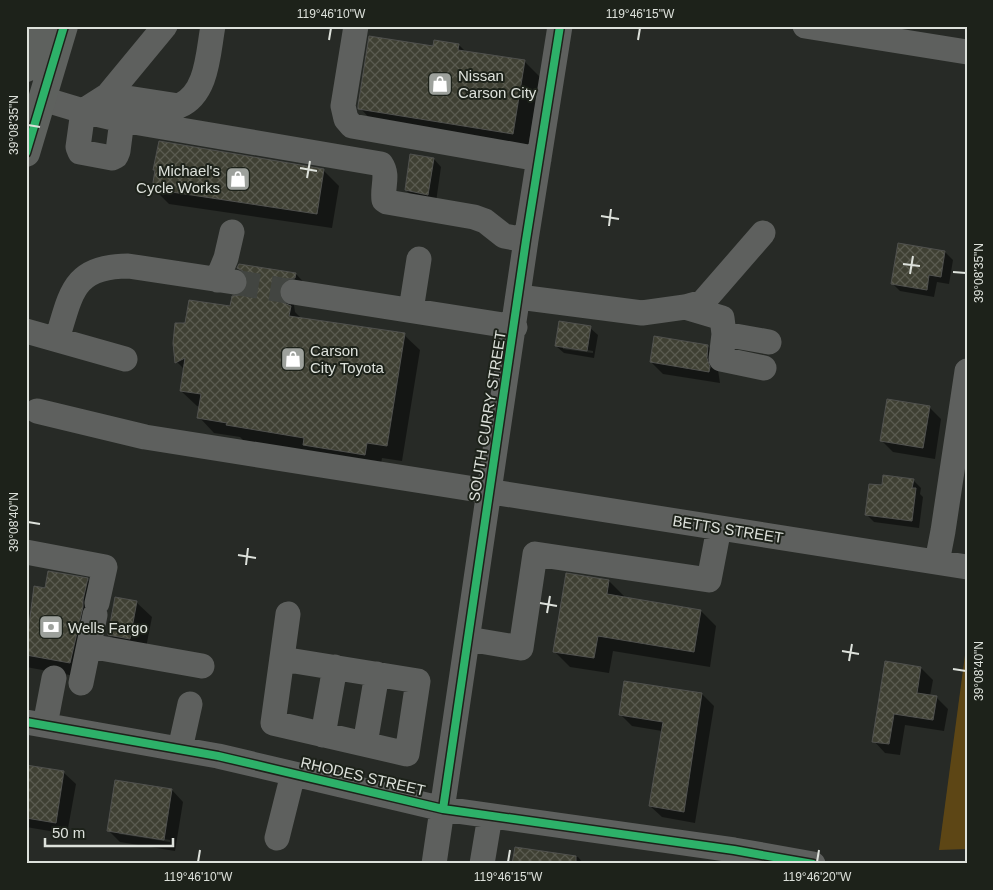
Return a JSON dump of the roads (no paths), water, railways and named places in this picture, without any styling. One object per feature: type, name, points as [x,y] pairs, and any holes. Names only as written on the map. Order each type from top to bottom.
[{"type":"main road","points":[[26,68],[39,26]]},
{"type":"main road","points":[[26,153],[34,92],[64,26]]},
{"type":"street","points":[[83,111],[108,96],[165,26]]},
{"type":"street","points":[[108,96],[180,106],[187,102],[198,88],[204,75],[213,26]]},
{"type":"street","points":[[356,26],[343,106],[346,119],[352,126],[539,159]]},
{"type":"street","name":"SOUTH CURRY STREET","points":[[434,864],[526,240],[560,26]]},
{"type":"street","points":[[805,26],[893,33],[967,52]]},
{"type":"street","points":[[34,92],[83,111],[122,120],[381,164],[386,174],[384,200],[387,202],[474,217],[485,221],[504,236],[526,240]]},
{"type":"street","points":[[83,111],[78,147],[80,152],[85,154],[112,158],[116,156],[122,120]]},
{"type":"street","points":[[57,339],[69,301],[75,287],[83,277],[96,270],[112,266],[128,266],[225,281],[226,258],[232,232]]},
{"type":"street","points":[[519,297],[642,313],[685,307],[703,302],[763,233]]},
{"type":"street","points":[[411,310],[419,259]]},
{"type":"street","points":[[293,292],[514,327]]},
{"type":"street","points":[[685,307],[722,318],[724,334],[721,359],[764,368]]},
{"type":"street","points":[[26,331],[125,359]]},
{"type":"street","points":[[724,334],[768,342]]},
{"type":"street","points":[[936,562],[943,531],[967,371]]},
{"type":"street","name":"BETTS STREET","points":[[37,411],[145,437],[967,567]]},
{"type":"street","points":[[468,639],[521,648],[535,554],[710,580],[719,528]]},
{"type":"street","points":[[26,552],[105,567],[81,683]]},
{"type":"street","points":[[282,659],[418,681],[407,754],[273,723],[288,614]]},
{"type":"street","points":[[88,646],[202,666]]},
{"type":"street","points":[[323,735],[335,667]]},
{"type":"street","points":[[365,744],[376,674]]},
{"type":"street","points":[[36,723],[54,678]]},
{"type":"street","points":[[180,749],[190,704]]},
{"type":"street","name":"RHODES STREET","points":[[36,723],[180,749],[443,809],[734,850],[814,864]]},
{"type":"street","points":[[277,838],[293,774]]},
{"type":"street","points":[[482,864],[490,816]]},
{"type":"tunnel","points":[[234,282],[293,292]]},
{"type":"place","name":"Nissan Carson City","points":[[440,84]]},
{"type":"place","name":"Michael's Cycle Works","points":[[238,179]]},
{"type":"place","name":"Carson City Toyota","points":[[293,359]]},
{"type":"place","name":"Wells Fargo","points":[[51,627]]}]
